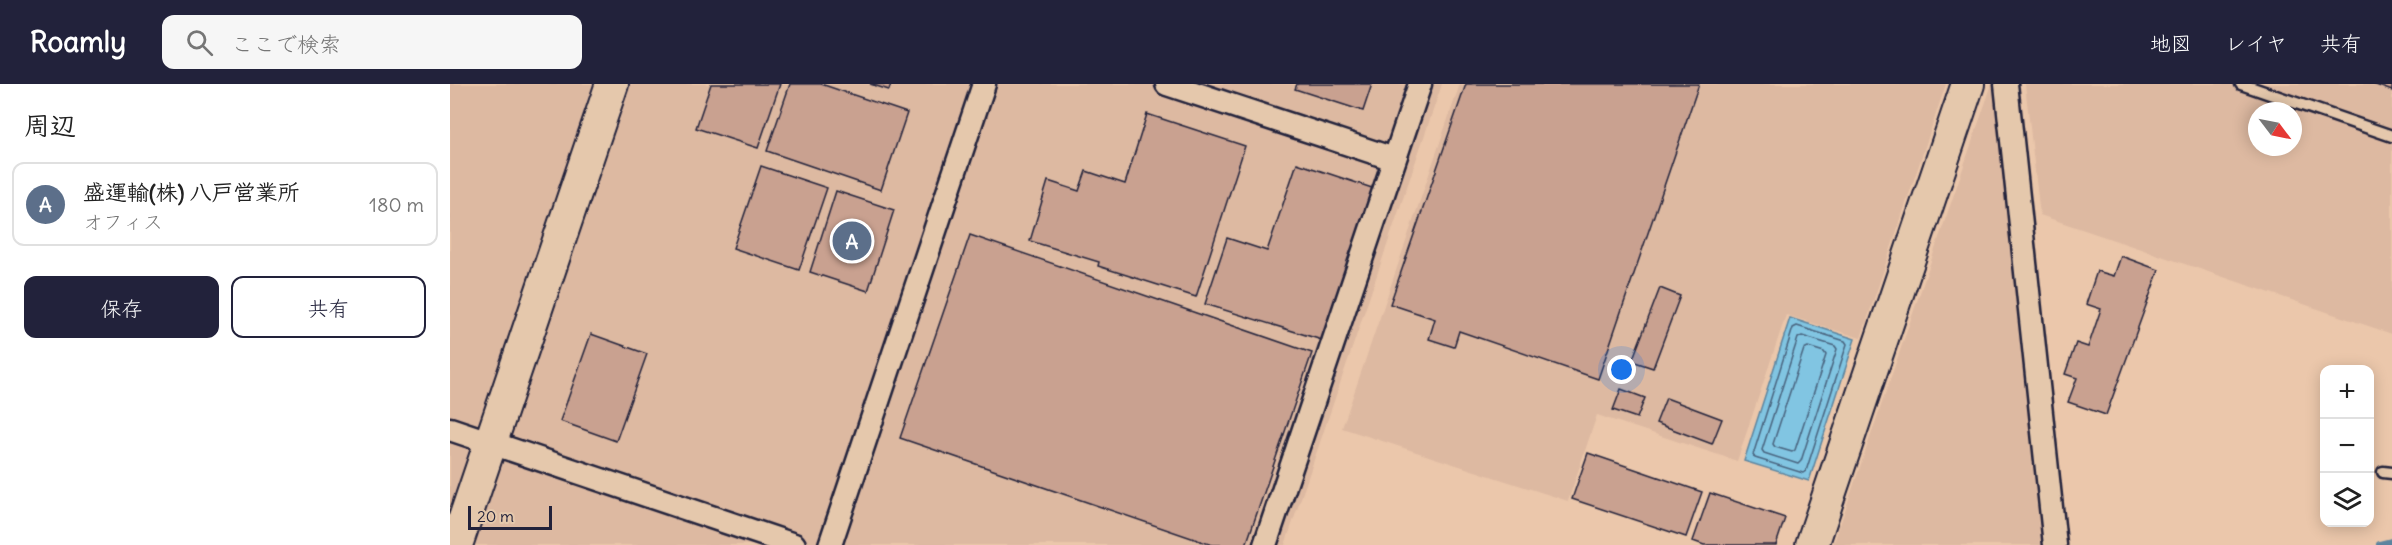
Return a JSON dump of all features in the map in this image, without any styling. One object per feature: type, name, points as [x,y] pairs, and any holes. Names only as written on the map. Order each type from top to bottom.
[{"type":"street","points":[[456,545],[612,84]]},
{"type":"street","points":[[830,545],[984,84]]},
{"type":"street","points":[[1167,84],[1394,159]]},
{"type":"street","points":[[1265,545],[1420,84]]},
{"type":"street","points":[[1812,545],[1968,84]]},
{"type":"street","points":[[2006,84],[2055,545]]},
{"type":"street","points":[[450,429],[794,545]]},
{"type":"lane","points":[[2241,84],[2392,136]]},
{"type":"shaded area","points":[[450,84],[1442,84],[1285,545],[450,545]]},
{"type":"shaded area","points":[[1460,84],[1946,84],[1861,338],[1786,315],[1737,461],[1597,415],[1568,501],[1342,428]]},
{"type":"shaded area","points":[[1992,84],[1994,84],[2041,545],[1833,545]]},
{"type":"shaded area","points":[[2025,84],[2392,84],[2392,334],[2040,215]]},
{"type":"water","points":[[1790,318],[1855,339],[1809,481],[1744,461]]},
{"type":"building","points":[[711,84],[780,84],[758,148],[696,128]]},
{"type":"building","points":[[790,84],[821,84],[907,113],[881,190],[767,151]]},
{"type":"building","points":[[870,84],[891,84],[889,90]]},
{"type":"building","points":[[1297,84],[1372,84],[1363,111],[1295,89]]},
{"type":"building","points":[[1466,84],[1699,84],[1598,379],[1459,331],[1454,347],[1429,339],[1435,319],[1390,304]]},
{"type":"building","points":[[2373,84],[2392,84],[2392,91]]},
{"type":"building","points":[[1147,114],[1245,146],[1196,297],[1098,266],[1099,262],[1030,241],[1048,181],[1079,191],[1086,171],[1125,184]]},
{"type":"building","points":[[1297,163],[1372,188],[1322,340],[1205,304],[1227,238],[1267,251]]},
{"type":"building","points":[[761,166],[827,188],[799,270],[733,248]]},
{"type":"building","points":[[836,191],[894,210],[868,291],[810,272]]},
{"type":"building","points":[[970,235],[1312,353],[1246,545],[1212,545],[900,438]]},
{"type":"building","points":[[2121,256],[2159,270],[2106,415],[2068,402],[2077,378],[2065,374],[2076,343],[2088,347],[2101,309],[2086,304],[2097,271],[2114,276]]},
{"type":"building","points":[[1660,288],[1680,296],[1653,368],[1632,361]]},
{"type":"building","points":[[591,334],[647,354],[616,441],[560,421]]},
{"type":"building","points":[[1621,389],[1645,398],[1637,418],[1613,410]]},
{"type":"building","points":[[1666,398],[1722,419],[1712,444],[1656,423]]},
{"type":"building","points":[[1588,453],[1702,492],[1686,537],[1572,499]]},
{"type":"building","points":[[1710,493],[1785,518],[1776,545],[1704,545],[1693,541]]},
{"type":"waterway","points":[[2380,545],[2392,542]]},
{"type":"place","name":"盛運輸(株) 八戸営業所","points":[[852,241]]}]
